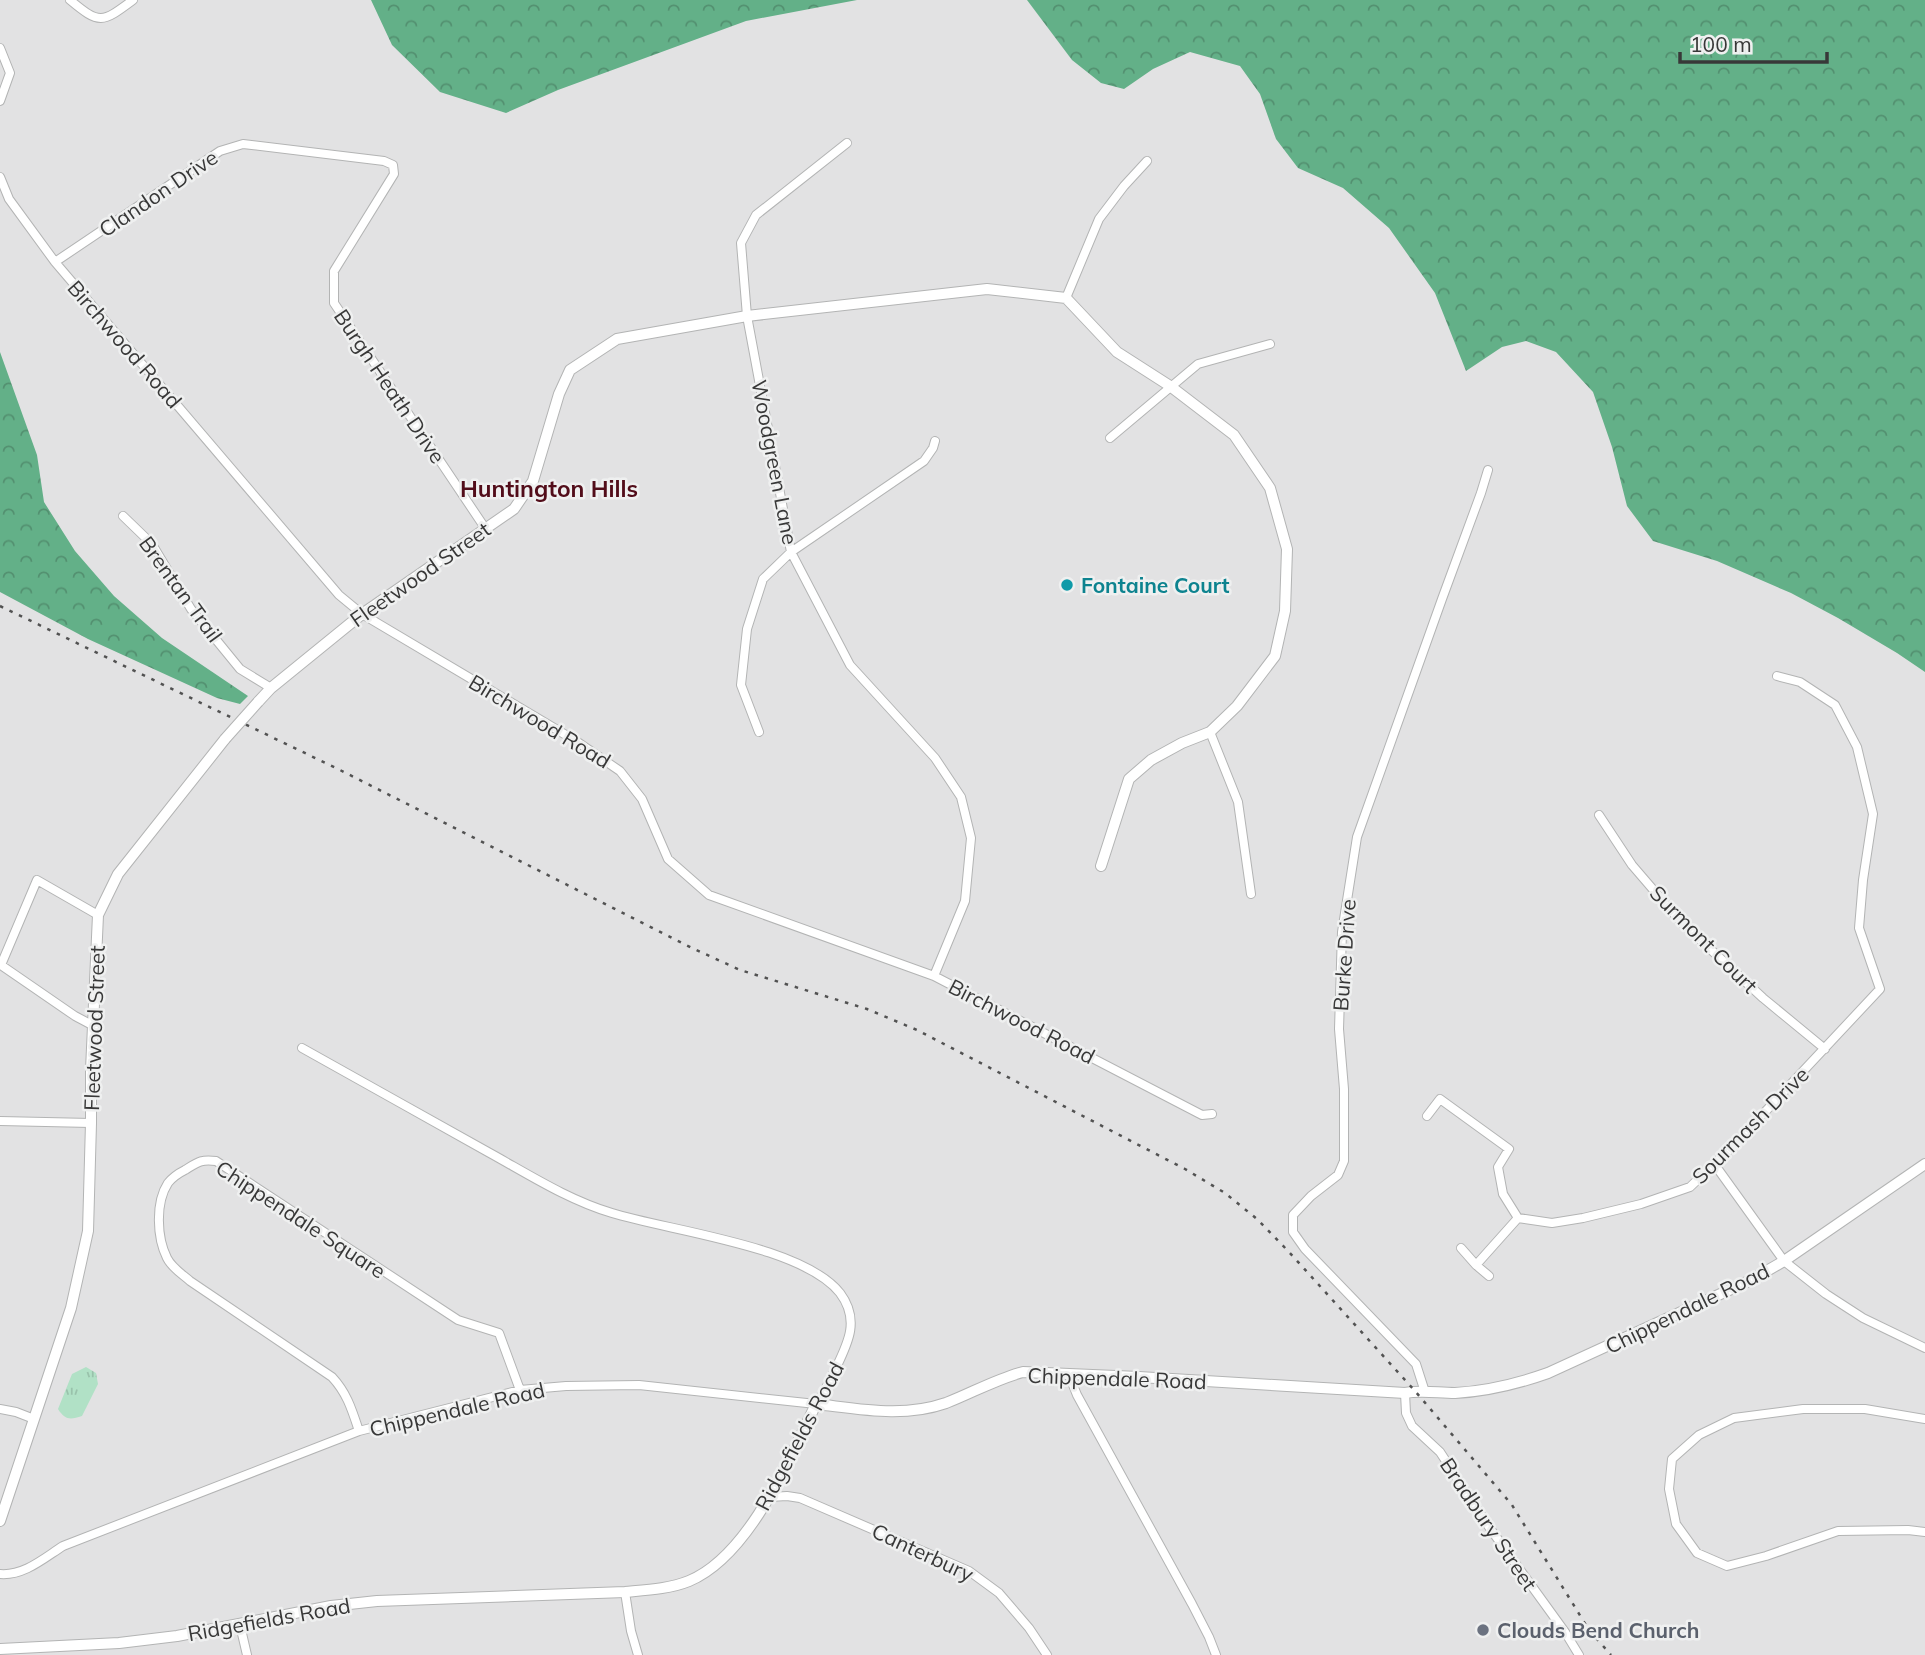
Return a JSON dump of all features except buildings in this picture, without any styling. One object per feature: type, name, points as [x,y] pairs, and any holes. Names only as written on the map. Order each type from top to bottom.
[{"type":"street","points":[[70,0],[90,16],[100,20],[112,16],[133,0]]},
{"type":"street","points":[[0,48],[10,73],[0,101]]},
{"type":"street","name":"Woodgreen Lane","points":[[846,143],[756,215],[741,243],[747,316],[791,552],[850,665],[935,758],[961,797],[971,838],[965,901],[934,976]]},
{"type":"street","name":"Clandon Drive","points":[[55,262],[219,150],[243,144],[384,161],[393,165]]},
{"type":"street","points":[[1101,866],[1129,779],[1151,760],[1182,743],[1210,733],[1237,706],[1275,656],[1285,611],[1287,549],[1270,488],[1234,435],[1170,386],[1117,352],[1066,298],[1099,219],[1147,161]]},
{"type":"street","name":"Burgh Heath Drive","points":[[393,165],[394,174],[334,271],[334,303],[485,528]]},
{"type":"street","points":[[0,177],[9,199],[55,262]]},
{"type":"street","name":"Birchwood Road","points":[[55,262],[339,595],[362,614],[576,741],[620,771],[642,799],[668,859],[709,895],[934,976],[1202,1115],[1212,1114]]},
{"type":"street","name":"Fleetwood Street","points":[[0,1521],[71,1308],[88,1231],[92,1025],[98,915],[118,874],[225,738],[271,688],[362,614],[514,509],[533,481],[559,394],[570,370],[617,338],[747,316],[987,289],[1066,298]]},
{"type":"street","points":[[1110,438],[1198,364],[1270,344]]},
{"type":"street","points":[[759,732],[741,685],[747,629],[763,579],[791,552],[924,461],[935,441]]},
{"type":"street","name":"Burke Drive","points":[[1425,1392],[1416,1364],[1305,1249],[1293,1232],[1293,1215],[1311,1196],[1338,1175],[1344,1161],[1344,1089],[1339,1029],[1342,932],[1357,837],[1488,470]]},
{"type":"street","name":"Brentan Trail","points":[[123,516],[152,544],[191,609],[240,669],[271,688]]},
{"type":"street","name":"Sourmash Drive","points":[[1518,1218],[1552,1223],[1583,1218],[1641,1204],[1690,1187],[1715,1165],[1880,989],[1860,928],[1863,880],[1873,814],[1857,747],[1835,705],[1800,682],[1777,676]]},
{"type":"street","points":[[1210,733],[1238,802],[1251,894]]},
{"type":"street","name":"Surmont Court","points":[[1600,815],[1632,865],[1681,922],[1763,998],[1825,1049]]},
{"type":"street","points":[[92,1025],[1,965],[37,880],[98,915]]},
{"type":"street","name":"Ridgefields Road","points":[[0,1649],[119,1643],[177,1636],[331,1606],[377,1601],[625,1592],[660,1589],[687,1582],[724,1558],[770,1497],[816,1404],[827,1389],[850,1335],[851,1320],[847,1304],[839,1293],[812,1269],[750,1248],[690,1231],[624,1217],[591,1206],[302,1048]]},
{"type":"street","points":[[1427,1116],[1440,1099],[1510,1149],[1498,1167],[1503,1194],[1518,1218],[1476,1265]]},
{"type":"street","points":[[0,1121],[91,1123]]},
{"type":"street","name":"Chippendale Square","points":[[359,1431],[343,1389],[332,1377],[191,1281],[168,1261],[161,1240],[160,1214],[163,1194],[169,1182],[179,1173],[205,1159],[216,1161],[458,1320],[499,1333],[520,1390]]},
{"type":"street","name":"Chippendale Road","points":[[0,1574],[21,1572],[63,1546],[359,1431],[520,1390],[639,1385],[896,1412],[914,1411],[947,1402],[1004,1377],[1023,1372],[1405,1393],[1453,1393],[1518,1384],[1548,1373],[1739,1286],[1784,1261],[1925,1164]]},
{"type":"street","points":[[1715,1165],[1784,1261],[1826,1294],[1863,1318],[1925,1348]]},
{"type":"street","points":[[1461,1248],[1489,1276]]},
{"type":"street","points":[[1069,1375],[1077,1395],[1203,1626],[1216,1655]]},
{"type":"street","name":"Bradbury Street","points":[[1405,1393],[1406,1413],[1412,1426],[1440,1452],[1579,1655]]},
{"type":"street","points":[[0,1409],[34,1419]]},
{"type":"street","points":[[1925,1419],[1865,1409],[1802,1409],[1734,1418],[1699,1435],[1672,1459],[1669,1489],[1676,1524],[1697,1553],[1727,1566],[1766,1556],[1838,1531],[1925,1532]]},
{"type":"street","name":"Canterbury","points":[[770,1497],[800,1498],[969,1571],[999,1593],[1029,1628],[1047,1655]]},
{"type":"street","points":[[625,1592],[638,1655]]},
{"type":"street","points":[[240,1625],[247,1655]]},
{"type":"green space","points":[[371,0],[857,0],[746,21],[558,90],[506,113],[440,92],[392,45]]},
{"type":"green space","points":[[1027,0],[1925,0],[1925,672],[1838,618],[1791,593],[1717,561],[1653,541],[1627,506],[1612,447],[1593,392],[1556,352],[1526,341],[1502,347],[1466,371],[1435,293],[1389,228],[1343,188],[1298,168],[1276,139],[1260,94],[1240,66],[1190,52],[1153,69],[1124,89],[1101,83],[1072,60]]},
{"type":"green space","points":[[0,352],[37,455],[44,502],[75,551],[114,596],[162,638],[248,696],[240,704],[217,698],[88,639],[0,592]]},
{"type":"green space","points":[[86,1367],[96,1373],[98,1384],[82,1416],[68,1418],[58,1409],[72,1374]]},
{"type":"railway","points":[[0,606],[338,769],[692,948],[740,970],[867,1009],[917,1030],[1185,1169],[1225,1193],[1257,1219],[1289,1252],[1415,1391],[1512,1505],[1589,1630],[1611,1655]]},
{"type":"place","name":"Fontaine Court","points":[[1067,585]]},
{"type":"place","name":"Clouds Bend Church","points":[[1483,1630]]},
{"type":"district","name":"Huntington Hills","points":[[549,488]]}]
